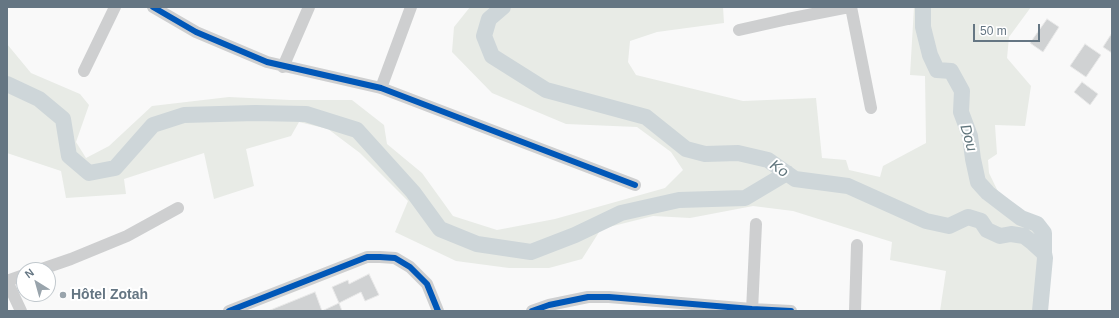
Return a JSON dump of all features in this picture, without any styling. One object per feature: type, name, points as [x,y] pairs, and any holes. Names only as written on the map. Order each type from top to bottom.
[{"type":"street","points":[[84,71],[115,7]]},
{"type":"street","points":[[153,7],[196,32],[267,62],[283,67],[381,88],[634,185]]},
{"type":"street","points":[[283,67],[310,7]]},
{"type":"street","points":[[381,88],[411,7]]},
{"type":"street","points":[[740,30],[850,7],[871,108]]},
{"type":"street","points":[[56,264],[126,236],[178,208]]},
{"type":"street","points":[[752,310],[756,224]]},
{"type":"street","points":[[855,311],[857,245]]},
{"type":"street","points":[[229,311],[367,257],[395,258],[410,267],[427,284],[438,311]]},
{"type":"street","points":[[16,278],[7,281],[16,300]]},
{"type":"street","points":[[532,311],[549,305],[588,297],[610,297],[640,305],[791,311]]},
{"type":"shaded area","points":[[470,7],[723,7],[724,23],[657,32],[630,41],[628,62],[636,75],[743,101],[816,98],[822,158],[846,160],[849,170],[880,177],[883,166],[926,143],[925,76],[910,75],[914,7],[1031,7],[1009,37],[1007,58],[1031,86],[1025,126],[995,125],[997,154],[988,160],[989,173],[1005,206],[1021,218],[1037,224],[1044,233],[1045,258],[1040,311],[940,311],[946,271],[890,260],[892,242],[793,211],[753,206],[690,218],[653,216],[601,229],[582,259],[549,268],[509,268],[456,261],[395,232],[408,201],[360,153],[328,129],[299,122],[291,136],[246,149],[254,186],[214,199],[204,153],[124,179],[126,194],[66,198],[61,171],[7,153],[7,44],[31,73],[80,94],[89,105],[76,142],[86,158],[109,146],[152,106],[229,97],[290,100],[352,100],[384,125],[387,144],[422,173],[453,216],[497,230],[555,219],[665,188],[683,170],[671,152],[637,127],[566,124],[492,93],[452,52],[454,27]]},
{"type":"building","points":[[1047,19],[1059,27],[1043,52],[1030,43]]},
{"type":"building","points":[[1112,33],[1112,53],[1103,47]]},
{"type":"building","points":[[1085,44],[1101,55],[1086,77],[1070,66]]},
{"type":"building","points":[[1082,82],[1098,94],[1090,105],[1074,92]]},
{"type":"building","points":[[369,274],[379,295],[365,301],[361,292],[339,303],[332,287],[348,280],[349,284]]},
{"type":"building","points":[[315,292],[322,311],[268,311]]},
{"type":"building","points":[[339,303],[342,311],[322,311]]},
{"type":"waterway","name":"Ko","points":[[503,7],[489,19],[484,36],[492,56],[546,90],[646,117],[686,149],[705,154],[738,153],[768,160],[795,179],[848,186],[926,221],[949,226],[968,217],[981,221],[987,230],[1000,236],[1011,234],[1024,236],[1044,253],[1045,258],[1040,311]]},
{"type":"waterway","name":"Dou","points":[[923,7],[923,27],[930,55],[937,70],[951,71],[962,91],[961,112],[970,136],[978,182],[988,193],[1021,218],[1037,224],[1044,233],[1044,253]]},
{"type":"waterway","points":[[7,84],[39,99],[63,119],[69,156],[89,173],[115,168],[153,125],[184,115],[255,113],[306,114],[357,130],[413,192],[440,229],[477,244],[531,252],[575,235],[621,213],[679,200],[745,198],[787,173]]},
{"type":"cycle path","points":[[153,7],[196,32],[267,62],[381,88],[635,185]]},
{"type":"cycle path","points":[[229,311],[367,257],[395,258],[410,267],[427,284],[438,311]]},
{"type":"cycle path","points":[[532,311],[549,305],[588,297],[609,297],[791,311]]},
{"type":"place","name":"Hôtel Zotah","points":[[63,295]]}]
